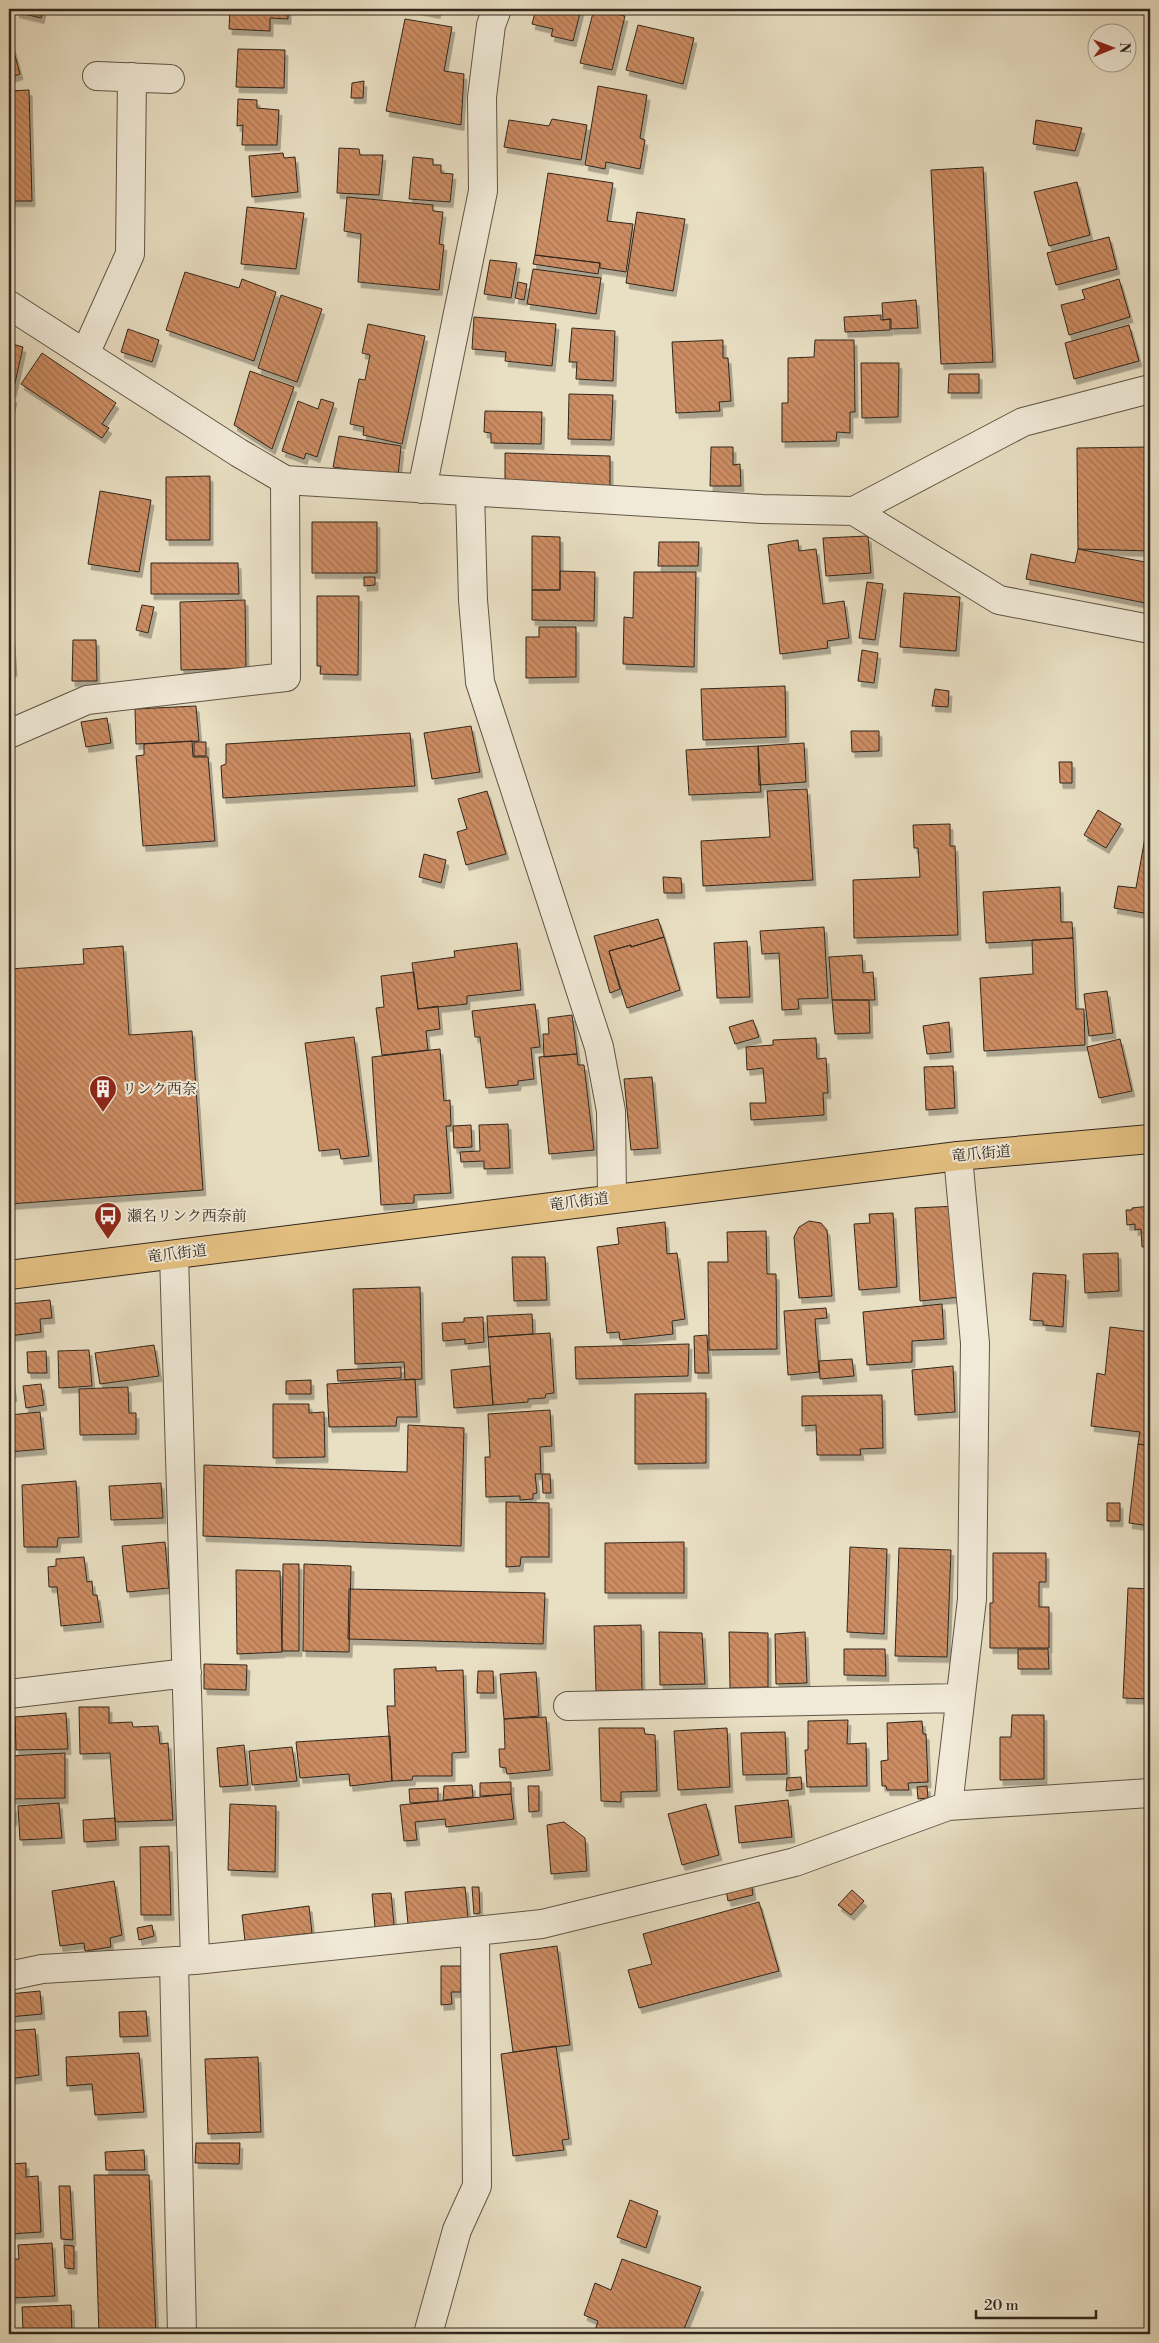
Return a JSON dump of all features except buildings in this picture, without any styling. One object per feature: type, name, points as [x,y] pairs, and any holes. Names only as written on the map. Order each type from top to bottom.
[{"type":"main road","name":"竜爪街道","points":[[9,1275],[958,1156],[1150,1139]]},
{"type":"street","points":[[422,489],[483,191],[482,97],[491,24],[497,9]]},
{"type":"street","points":[[97,76],[170,79]]},
{"type":"street","points":[[85,354],[130,254],[132,77]]},
{"type":"street","points":[[9,305],[239,453],[285,480],[762,509],[854,510],[1023,422],[1150,389]]},
{"type":"street","points":[[9,734],[87,700],[286,677],[285,480]]},
{"type":"street","points":[[470,492],[474,600],[480,682],[599,1047],[611,1111],[612,1198]]},
{"type":"street","points":[[854,510],[999,600],[1150,629]]},
{"type":"street","points":[[948,1806],[972,1599],[975,1344],[958,1156]]},
{"type":"street","points":[[174,1255],[187,1673],[182,2334]]},
{"type":"street","points":[[9,1694],[187,1673]]},
{"type":"street","points":[[568,1706],[960,1698]]},
{"type":"street","points":[[9,1976],[42,1970],[185,1960],[542,1924],[795,1862],[948,1806],[1150,1793]]},
{"type":"street","points":[[428,2334],[457,2230],[477,2186],[476,1931]]},
{"type":"place","name":"リンク西奈","points":[[103,1113]]},
{"type":"place","name":"瀬名リンク西奈前","points":[[108,1240]]}]
